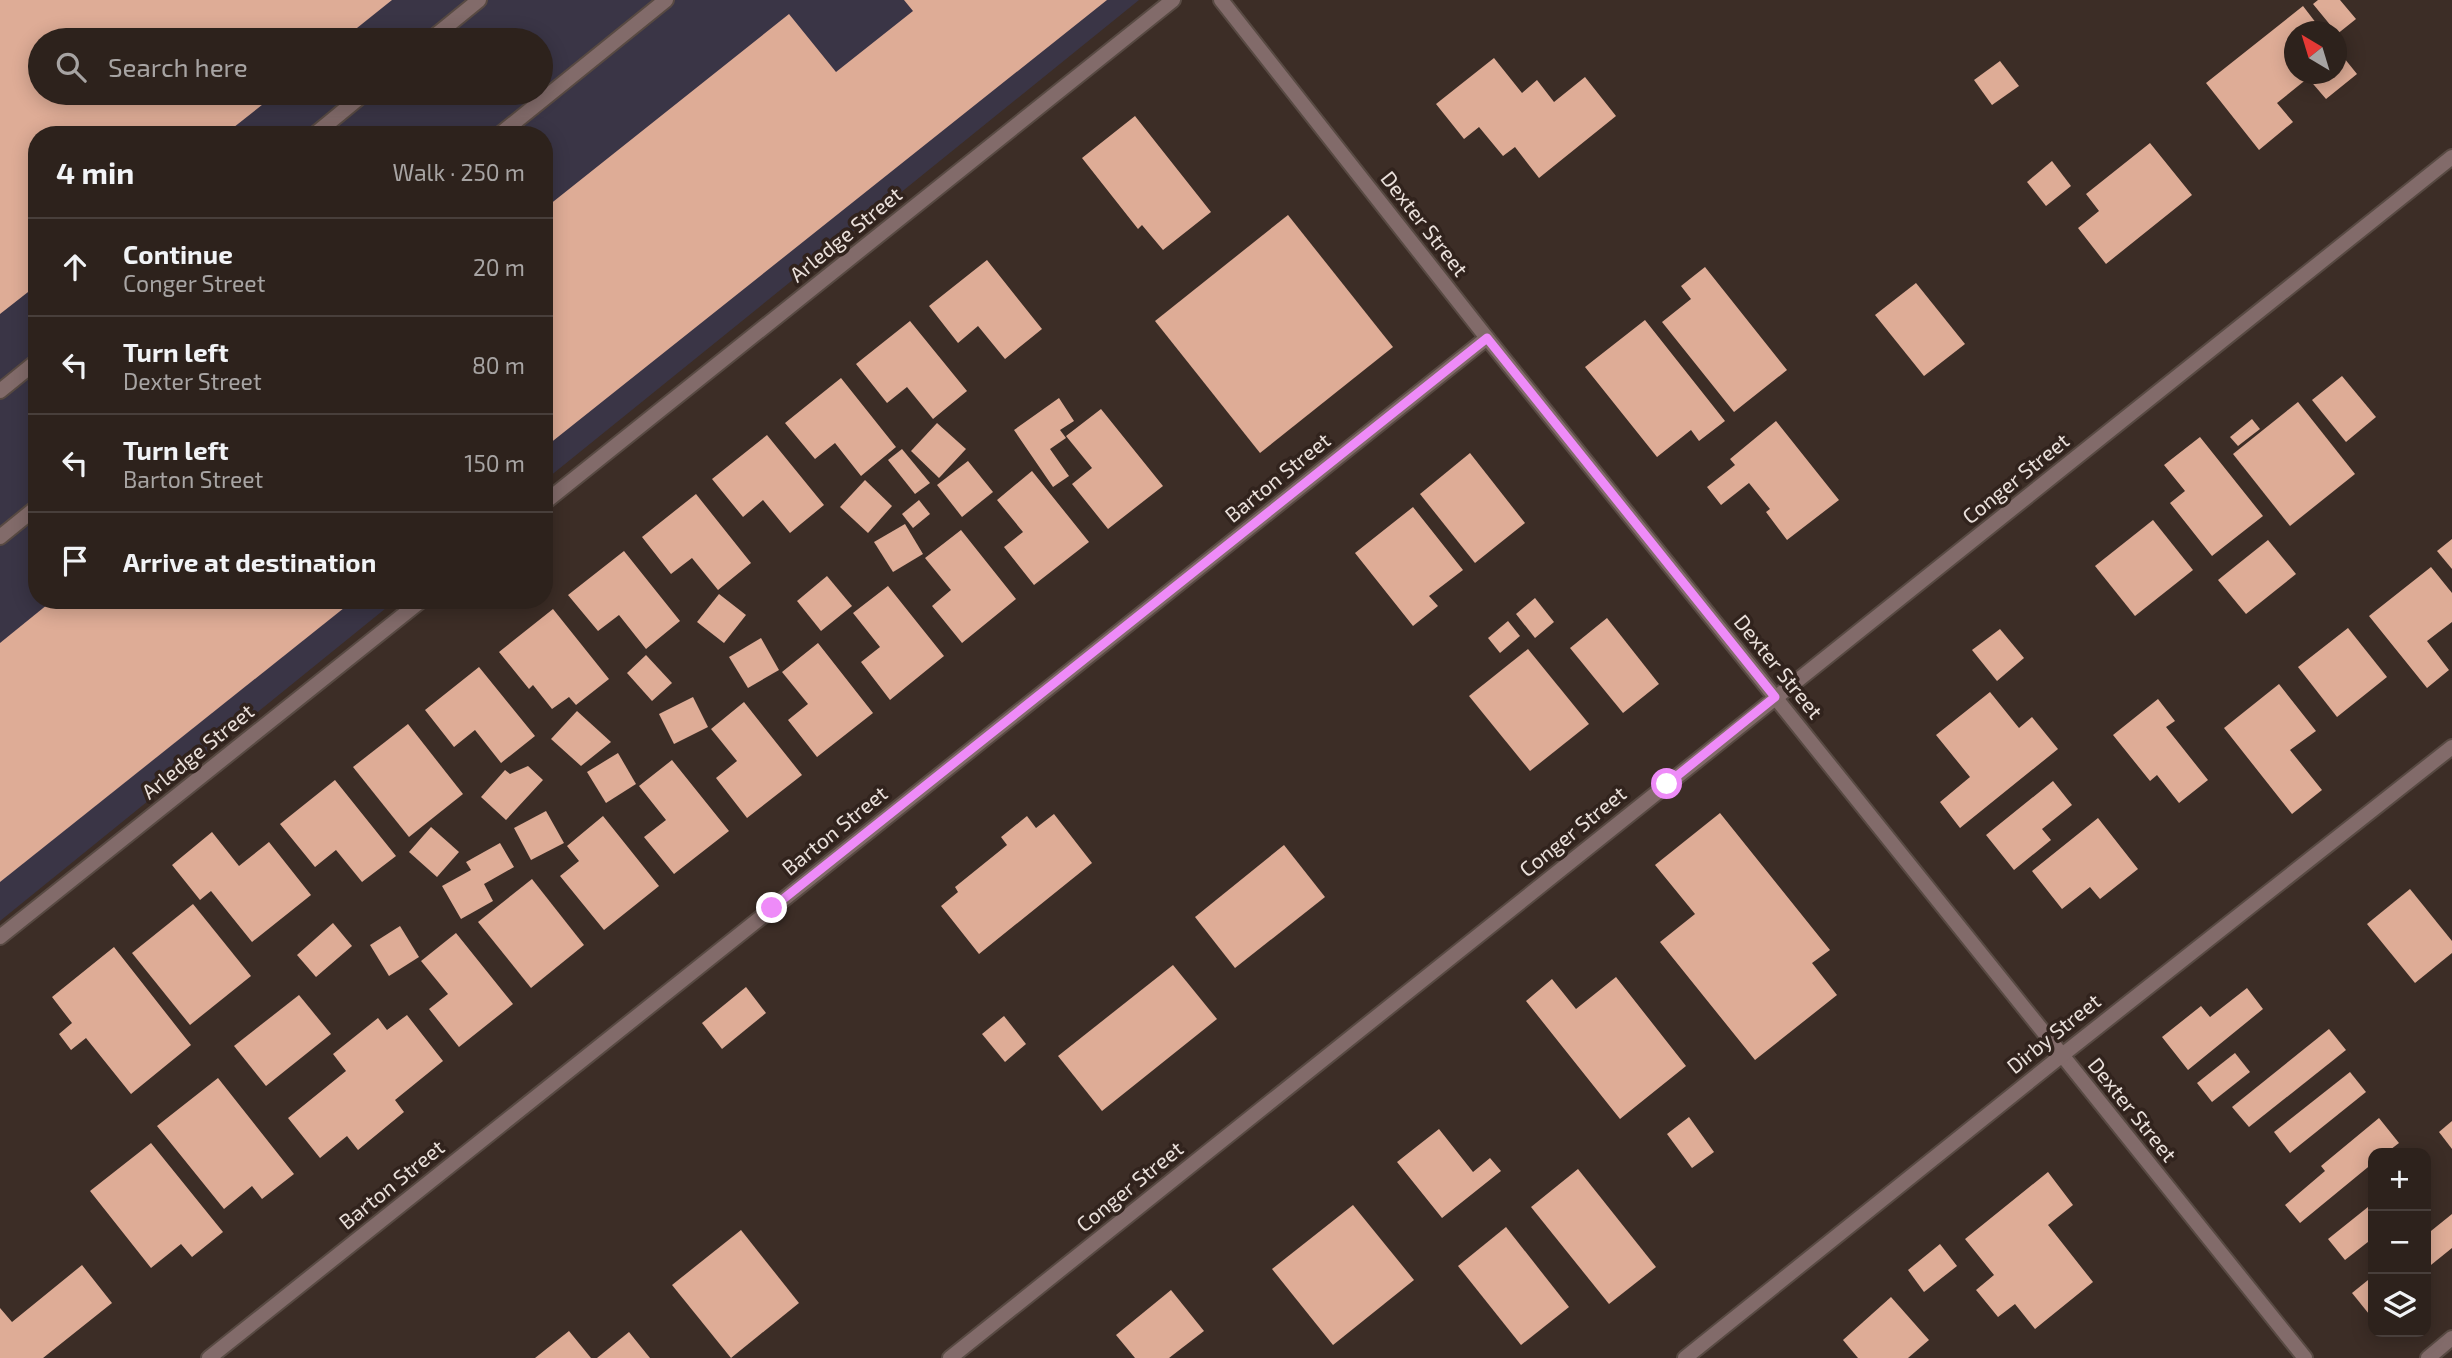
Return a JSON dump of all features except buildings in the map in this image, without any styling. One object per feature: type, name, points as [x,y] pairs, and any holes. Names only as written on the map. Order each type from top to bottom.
[{"type":"street","points":[[445,28],[479,0]]},
{"type":"street","points":[[553,91],[666,0]]},
{"type":"street","name":"Arledge Street","points":[[553,496],[1173,0]]},
{"type":"street","name":"Dexter Street","points":[[1221,0],[1487,338],[2305,1358]]},
{"type":"street","points":[[325,126],[350,105]]},
{"type":"street","points":[[510,126],[536,105]]},
{"type":"street","name":"Conger Street","points":[[950,1358],[2452,157]]},
{"type":"street","name":"Barton Street","points":[[209,1358],[1487,338]]},
{"type":"street","points":[[0,391],[28,368]]},
{"type":"street","points":[[0,537],[28,514]]},
{"type":"street","name":"Arledge Street","points":[[0,937],[411,609]]},
{"type":"street","name":"Dirby Street","points":[[1685,1358],[2452,747]]},
{"type":"street","points":[[2428,1358],[2452,1338]]},
{"type":"shaded area","points":[[0,0],[1139,0],[553,474],[553,126],[28,126],[28,609],[385,609],[0,921]]},
{"type":"route","points":[[772,908],[1487,338],[1775,697],[1667,784]]}]
